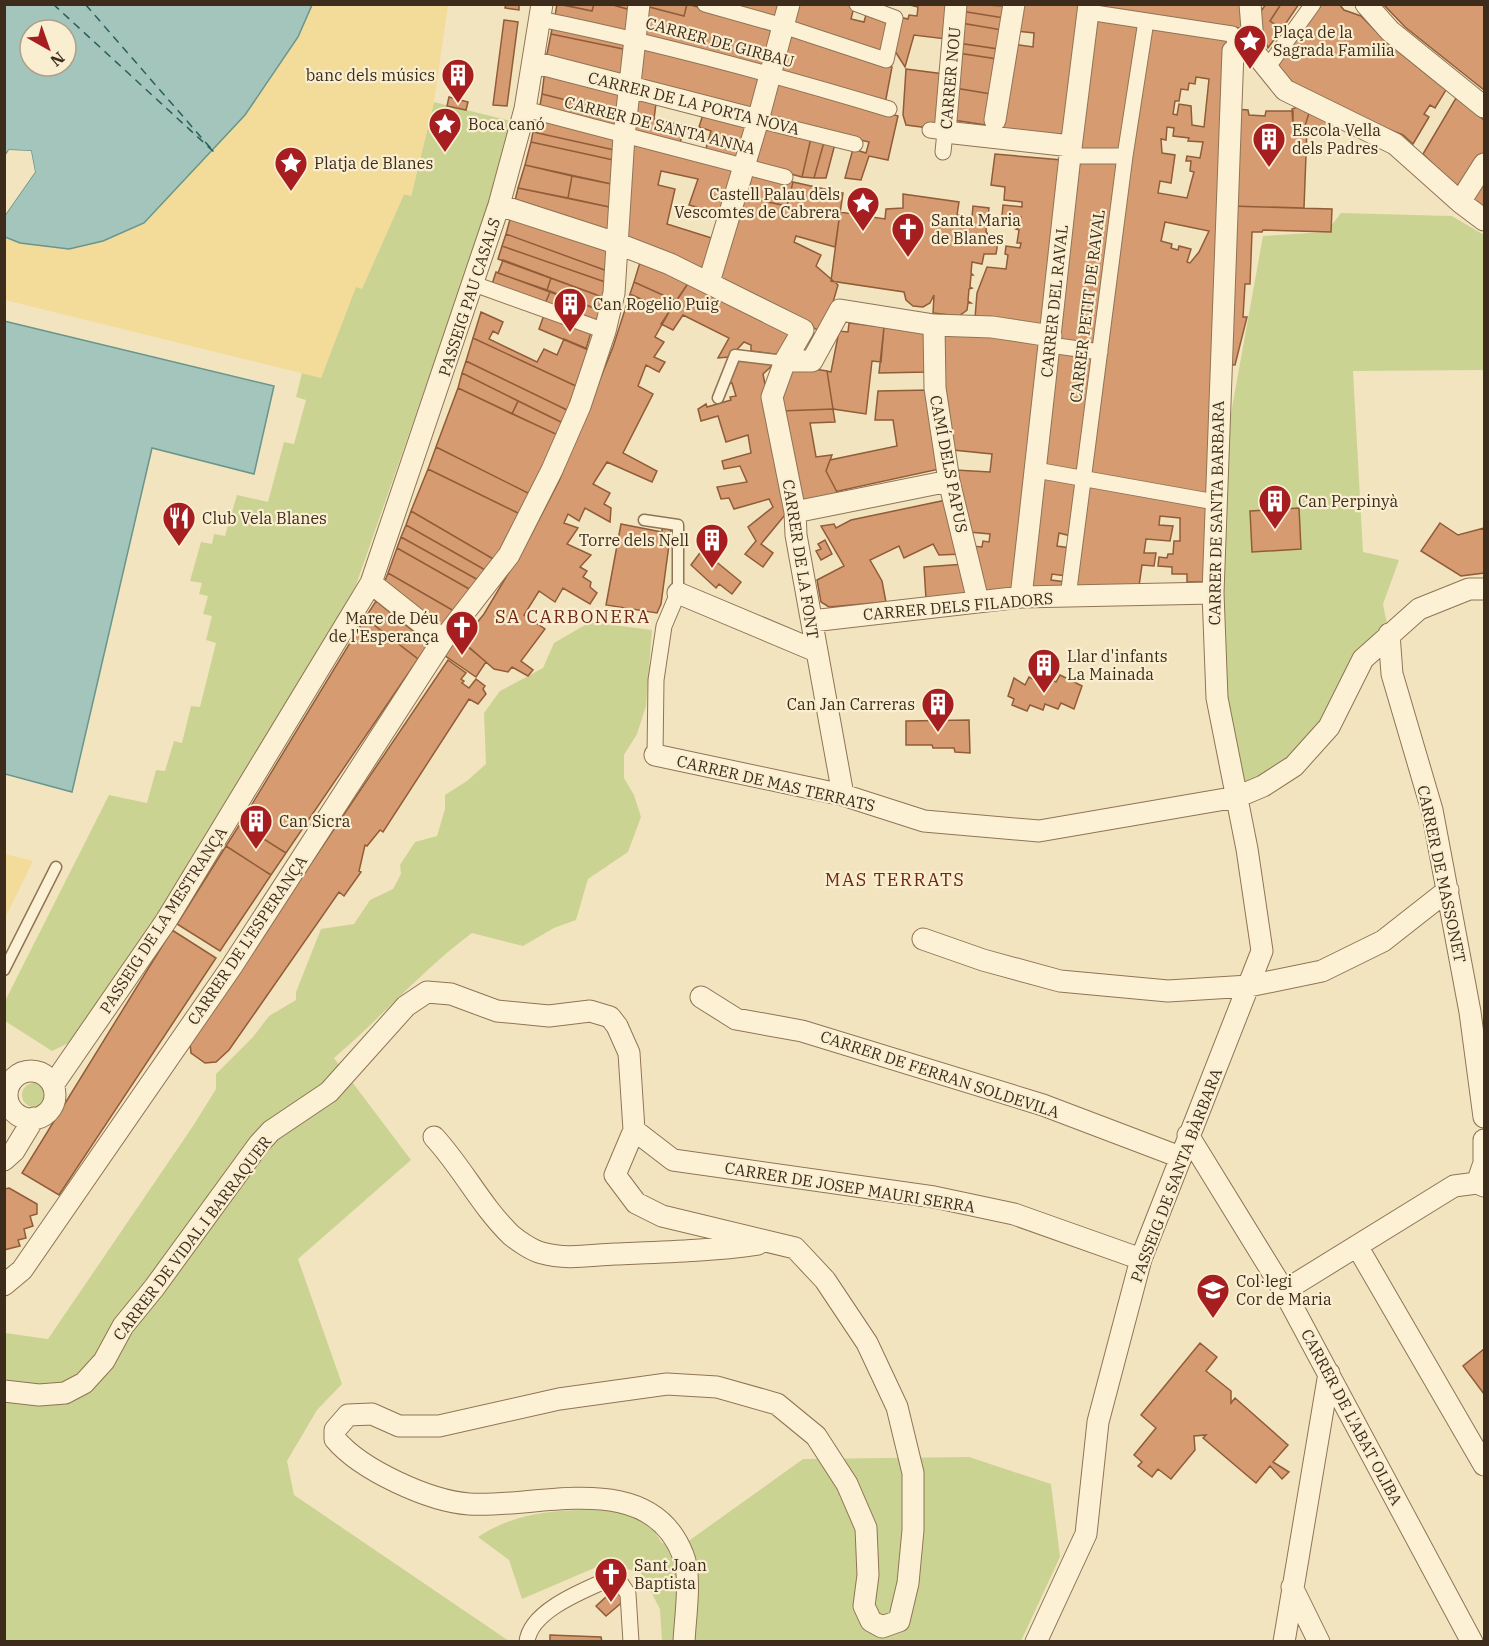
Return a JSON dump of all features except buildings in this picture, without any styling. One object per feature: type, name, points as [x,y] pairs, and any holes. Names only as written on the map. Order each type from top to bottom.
[{"type":"street","name":"CARRER DE L'ESPERANÇA","points":[[4,1285],[22,1270],[232,966],[443,640],[514,545],[552,470],[580,406],[606,331],[614,293],[624,136],[639,4]]},
{"type":"street","points":[[705,4],[783,26],[886,60],[895,18],[857,4]]},
{"type":"street","points":[[499,205],[616,243],[709,282],[758,120],[789,4]]},
{"type":"street","name":"CARRER NOU","points":[[956,4],[940,138],[1070,151]]},
{"type":"street","points":[[995,120],[1014,4]]},
{"type":"street","name":"CARRER DE SANTA BARBARA","points":[[1249,986],[1262,951],[1248,849],[1217,698],[1213,593],[1233,51],[1242,45],[1252,29],[1250,4]]},
{"type":"street","points":[[1267,68],[1313,4]]},
{"type":"street","points":[[1366,4],[1390,31],[1485,107]]},
{"type":"street","points":[[1089,8],[1146,21],[1232,34],[1267,68],[1285,90],[1395,144],[1460,202],[1485,220]]},
{"type":"street","name":"CARRER DEL RAVAL","points":[[1021,597],[1051,341],[1070,151],[1089,8]]},
{"type":"street","name":"CARRER DE GIRBAU","points":[[541,12],[771,73],[889,109]]},
{"type":"street","name":"PASSEIG PAU CASALS","points":[[372,583],[499,205],[525,109],[541,12]]},
{"type":"street","name":"CARRER PETIT DE RAVAL","points":[[1068,597],[1125,156],[1146,21]]},
{"type":"street","name":"CARRER DE LA PORTA NOVA","points":[[533,62],[855,144]]},
{"type":"street","name":"CARRER DE SANTA ANNA","points":[[525,109],[785,177]]},
{"type":"street","points":[[1070,151],[1125,156]]},
{"type":"street","points":[[1460,202],[1485,164]]},
{"type":"street","name":"CARRER DE LA FONT","points":[[709,282],[803,330],[785,361],[772,398],[795,512],[796,535],[843,795]]},
{"type":"street","points":[[474,284],[606,331]]},
{"type":"street","points":[[785,361],[812,361],[840,310],[934,326],[992,327],[1100,352]]},
{"type":"street","name":"CAMÍ DELS PAPUS","points":[[934,326],[934,388],[949,481],[978,601]]},
{"type":"street","points":[[1036,470],[1215,502]]},
{"type":"street","points":[[795,512],[949,481]]},
{"type":"street","points":[[372,583],[443,640]]},
{"type":"street","name":"PASSEIG DE LA MESTRANÇA","points":[[48,1079],[85,1041],[166,921],[372,583]]},
{"type":"street","name":"CARRER DE MAS TERRATS","points":[[655,754],[843,795],[924,821],[1039,831],[1237,797],[1263,786],[1294,766],[1329,727],[1363,659],[1389,634],[1419,609],[1469,589],[1485,590]]},
{"type":"street","points":[[655,754],[656,680],[664,626],[678,593],[816,651]]},
{"type":"street","name":"CARRER DELS FILADORS","points":[[812,621],[1021,597],[1213,593]]},
{"type":"street","name":"CARRER DE MASSONET","points":[[1389,634],[1392,674],[1432,810],[1448,890],[1485,1117]]},
{"type":"street","points":[[923,939],[983,960],[1060,981],[1168,991],[1249,986],[1322,971],[1383,941],[1448,890]]},
{"type":"street","name":"PASSEIG DE SANTA BÀRBARA","points":[[1036,1641],[1086,1534],[1098,1422],[1141,1259],[1188,1135],[1249,986]]},
{"type":"street","name":"CARRER DE VIDAL I BARRAQUER","points":[[4,1391],[39,1395],[65,1392],[84,1383],[104,1362],[123,1326],[154,1288],[259,1144],[272,1131],[329,1092],[406,1006],[427,992],[451,994],[497,1011],[549,1016],[590,1011],[610,1017],[617,1026],[629,1053],[634,1130],[615,1175],[636,1203],[662,1216],[795,1248],[825,1280],[867,1343],[897,1407],[913,1473],[913,1530],[908,1583],[899,1621],[882,1627],[871,1621],[864,1606],[868,1575],[866,1528],[847,1484],[816,1436],[777,1404],[717,1387],[667,1384],[559,1399],[439,1426],[399,1426],[372,1414],[348,1415],[335,1430],[335,1439],[346,1452],[388,1476],[431,1496],[469,1504],[568,1497],[625,1502],[650,1514],[670,1531],[684,1556],[687,1591],[684,1641]]},
{"type":"street","name":"CARRER DE FERRAN SOLDEVILA","points":[[701,997],[736,1019],[802,1031],[1042,1105],[1180,1157]]},
{"type":"street","points":[[29,1071],[48,1079],[55,1100],[52,1107],[41,1116],[34,1118],[27,1118],[14,1111],[6,1098],[10,1083],[15,1077],[29,1071]]},
{"type":"street","points":[[4,1160],[14,1151],[34,1118]]},
{"type":"street","name":"CARRER DE JOSEP MAURI SERRA","points":[[634,1130],[673,1160],[934,1197],[1014,1214],[1141,1259]]},
{"type":"street","name":"CARRER DE L'ABAT OLIBA","points":[[1188,1135],[1284,1291],[1472,1641]]},
{"type":"street","points":[[434,1137],[454,1158],[485,1204],[512,1236],[540,1253],[579,1258],[612,1254],[706,1252],[770,1242]]},
{"type":"street","points":[[1284,1291],[1454,1186],[1481,1185],[1485,1140]]},
{"type":"street","points":[[1358,1246],[1485,1465]]},
{"type":"street","points":[[1284,1641],[1329,1373]]},
{"type":"street","points":[[527,1641],[528,1632],[540,1618],[571,1596],[616,1576],[628,1594],[631,1641]]},
{"type":"street","points":[[1292,1587],[1319,1641]]},
{"type":"lane","points":[[718,398],[735,355],[785,361]]},
{"type":"lane","points":[[644,519],[678,525],[678,593]]},
{"type":"lane","points":[[4,970],[56,867]]},
{"type":"green space","points":[[434,102],[511,121],[486,214],[356,585],[166,913],[83,1036],[52,1051],[5,1021],[4,1003],[109,795],[147,803],[156,770],[165,771],[174,741],[182,743],[191,706],[200,707],[216,643],[206,640],[212,616],[203,614],[208,596],[199,594],[202,583],[190,581],[201,542],[212,544],[214,534],[225,536],[237,495],[268,502],[284,442],[294,444],[306,400],[296,397],[302,373],[321,377],[356,286],[362,288],[404,194],[411,196]]},
{"type":"green space","points":[[1341,213],[1452,216],[1484,235],[1484,370],[1353,371],[1363,552],[1399,560],[1383,604],[1389,634],[1329,727],[1237,797],[1217,698],[1215,502],[1263,236],[1326,232]]},
{"type":"green space","points":[[590,622],[652,630],[646,706],[637,734],[624,755],[624,778],[634,795],[641,817],[628,852],[588,879],[576,920],[554,928],[523,946],[472,933],[436,963],[334,1058],[411,1160],[298,1259],[342,1384],[317,1410],[287,1461],[294,1495],[509,1641],[5,1642],[5,1333],[48,1339],[193,1126],[216,1089],[216,1074],[253,1037],[269,1016],[296,1000],[296,992],[321,929],[354,924],[370,900],[393,889],[401,874],[400,865],[415,842],[437,836],[445,809],[445,795],[467,781],[486,764],[484,713],[500,691],[543,668],[554,643]]},
{"type":"green space","points":[[34,1083],[43,1086],[46,1095],[43,1104],[34,1107],[25,1104],[22,1095],[25,1086]]},
{"type":"green space","points":[[969,1457],[1051,1484],[1060,1557],[1021,1641],[662,1642],[660,1609],[641,1573],[606,1563],[522,1599],[509,1560],[478,1537],[516,1519],[558,1511],[580,1510],[644,1515],[662,1543],[683,1545],[803,1459]]},
{"type":"sand","name":"Platja de Blanes","points":[[312,5],[448,5],[434,102],[411,196],[404,194],[362,289],[356,287],[321,378],[5,300],[5,237],[20,243],[69,249],[196,164],[245,115],[298,37]]},
{"type":"sand","points":[[4,854],[33,861],[5,918]]},
{"type":"water","points":[[5,5],[312,5],[298,37],[245,115],[144,223],[103,241],[69,249],[20,243],[5,237],[5,215],[35,172],[31,151],[9,150],[5,155]]},
{"type":"water","points":[[4,321],[274,386],[254,474],[152,448],[72,792],[5,774]]},
{"type":"pier","points":[[9,150],[31,151],[35,172],[5,215],[4,210],[32,171],[28,154],[10,153],[4,158]]},
{"type":"ferry route","points":[[53,4],[214,152],[85,4]]},
{"type":"place","name":"Plaça de la Sagrada Familia","points":[[1250,70]]},
{"type":"place","name":"banc dels músics","points":[[458,104]]},
{"type":"place","name":"Boca canó","points":[[445,153]]},
{"type":"place","name":"Escola Vella dels Padres","points":[[1269,168]]},
{"type":"place","name":"Platja de Blanes","points":[[291,192]]},
{"type":"place","name":"Castell Palau dels Vescomtes de Cabrera","points":[[863,232]]},
{"type":"place","name":"Santa Maria de Blanes","points":[[908,258]]},
{"type":"place","name":"Can Rogelio Puig","points":[[570,333]]},
{"type":"place","name":"Can Perpinyà","points":[[1275,530]]},
{"type":"place","name":"Club Vela Blanes","points":[[179,547]]},
{"type":"place","name":"Torre dels Nell","points":[[712,569]]},
{"type":"place","name":"Mare de Déu de l'Esperança","points":[[462,656]]},
{"type":"place","name":"Llar d'infants La Mainada","points":[[1044,694]]},
{"type":"place","name":"Can Jan Carreras","points":[[938,733]]},
{"type":"place","name":"Can Sicra","points":[[256,850]]},
{"type":"place","name":"Col·legi Cor de Maria","points":[[1213,1319]]},
{"type":"place","name":"Sant Joan Baptista","points":[[611,1603]]},
{"type":"district","name":"SA CARBONERA","points":[[573,617]]},
{"type":"district","name":"MAS TERRATS","points":[[895,880]]}]
